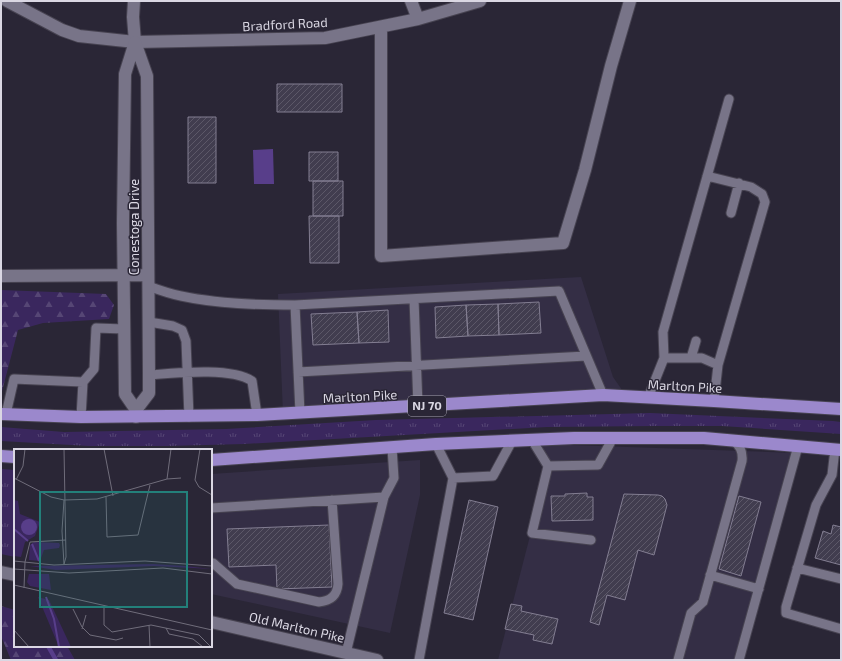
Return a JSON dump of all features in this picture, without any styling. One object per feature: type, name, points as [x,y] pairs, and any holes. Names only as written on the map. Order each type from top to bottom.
[{"type":"highway","name":"Marlton Pike","points":[[3,414],[81,417],[136,414],[189,417],[257,415],[603,395],[841,409]]},
{"type":"highway","points":[[212,460],[436,444],[613,438],[704,438],[838,450]]},
{"type":"highway","points":[[1,456],[14,457]]},
{"type":"street","name":"Bradford Road","points":[[7,1],[62,30],[79,36],[136,42],[325,38],[418,19],[480,1]]},
{"type":"street","name":"Conestoga Drive","points":[[134,1],[133,17],[136,42],[147,76],[149,322],[149,393],[136,414],[125,394],[124,275],[125,74],[136,42]]},
{"type":"street","points":[[412,1],[418,19]]},
{"type":"street","points":[[380,27],[381,256],[563,243],[585,170],[611,66],[630,1]]},
{"type":"street","points":[[1,276],[124,275],[148,281]]},
{"type":"street","points":[[1,572],[14,575]]},
{"type":"street","name":"Old Marlton Pike","points":[[212,622],[371,660]]},
{"type":"lane","points":[[648,398],[664,358],[663,332],[729,99]]},
{"type":"lane","points":[[707,176],[751,186],[762,194],[765,202],[718,365],[714,401]]},
{"type":"lane","points":[[731,213],[739,184]]},
{"type":"lane","points":[[148,281],[180,296],[260,306],[414,299],[559,290],[603,395]]},
{"type":"lane","points":[[414,299],[418,406]]},
{"type":"lane","points":[[295,305],[300,413]]},
{"type":"lane","points":[[149,322],[173,326],[182,330],[186,341],[189,417]]},
{"type":"lane","points":[[81,417],[83,382],[94,369],[96,328],[124,329]]},
{"type":"lane","points":[[692,358],[696,341]]},
{"type":"lane","points":[[298,372],[586,356]]},
{"type":"lane","points":[[664,358],[702,358],[718,365]]},
{"type":"lane","points":[[149,375],[225,372],[245,376],[252,381],[257,415]]},
{"type":"lane","points":[[3,414],[14,379],[83,382]]},
{"type":"lane","points":[[548,466],[598,465],[613,438]]},
{"type":"lane","points":[[532,440],[548,466],[532,532],[591,540]]},
{"type":"lane","points":[[678,660],[691,614],[703,602],[742,461],[739,447],[732,440]]},
{"type":"lane","points":[[453,478],[493,476],[512,441]]},
{"type":"lane","points":[[419,660],[453,478],[436,444]]},
{"type":"lane","points":[[739,660],[798,446]]},
{"type":"lane","points":[[346,653],[384,497],[394,478],[392,448]]},
{"type":"lane","points":[[838,450],[832,475],[816,505],[788,596],[786,613],[841,629]]},
{"type":"lane","points":[[212,508],[384,497]]},
{"type":"lane","points":[[212,563],[214,563],[234,582],[240,585],[319,602],[333,598],[338,584],[332,500]]},
{"type":"lane","points":[[797,568],[841,579]]},
{"type":"lane","points":[[710,575],[759,589]]},
{"type":"shaded area","points":[[273,149],[274,184],[254,184],[253,150]]},
{"type":"shaded area","points":[[581,277],[613,377],[627,397],[283,414],[278,294]]},
{"type":"shaded area","points":[[542,444],[796,453],[735,660],[498,660],[548,466]]},
{"type":"shaded area","points":[[420,460],[420,495],[390,633],[212,594],[212,474]]},
{"type":"green space","points":[[1,290],[106,294],[114,305],[109,319],[43,323],[18,330],[1,395]]},
{"type":"green space","points":[[650,413],[833,421],[841,422],[841,434],[722,426],[656,426],[547,427],[244,444],[168,446],[89,446],[1,441],[1,427],[64,432],[226,429],[376,420]]},
{"type":"green space","points":[[1,469],[14,470],[14,557],[1,554]]},
{"type":"green space","points":[[1,606],[14,610],[14,647],[68,647],[75,660],[11,660],[1,636]]},
{"type":"building","points":[[277,84],[342,84],[342,112],[277,112]]},
{"type":"building","points":[[188,117],[216,117],[216,183],[188,183]]},
{"type":"building","points":[[309,152],[338,152],[338,181],[309,181]]},
{"type":"building","points":[[313,181],[343,181],[343,216],[313,216]]},
{"type":"building","points":[[309,216],[339,216],[339,263],[310,263]]},
{"type":"building","points":[[539,302],[541,333],[499,335],[498,304]]},
{"type":"building","points":[[498,304],[499,335],[468,336],[466,305]]},
{"type":"building","points":[[466,305],[468,336],[436,338],[435,307]]},
{"type":"building","points":[[388,310],[389,342],[359,343],[357,312]]},
{"type":"building","points":[[357,312],[359,343],[313,345],[311,314]]},
{"type":"building","points":[[587,493],[587,497],[593,497],[593,520],[552,521],[551,496]]},
{"type":"building","points":[[624,494],[662,496],[667,505],[654,555],[638,550],[625,600],[607,595],[599,625],[590,622]]},
{"type":"building","points":[[739,496],[761,502],[741,576],[719,569]]},
{"type":"building","points":[[469,500],[498,507],[473,620],[444,613]]},
{"type":"building","points":[[329,525],[332,587],[277,589],[276,565],[229,567],[227,529]]},
{"type":"building","points":[[833,525],[841,527],[841,565],[815,558],[823,531],[831,534]]},
{"type":"building","points":[[511,604],[522,606],[521,611],[558,619],[552,644],[533,640],[534,635],[505,629]]},
{"type":"waterway","points":[[49,647],[56,660]]}]
